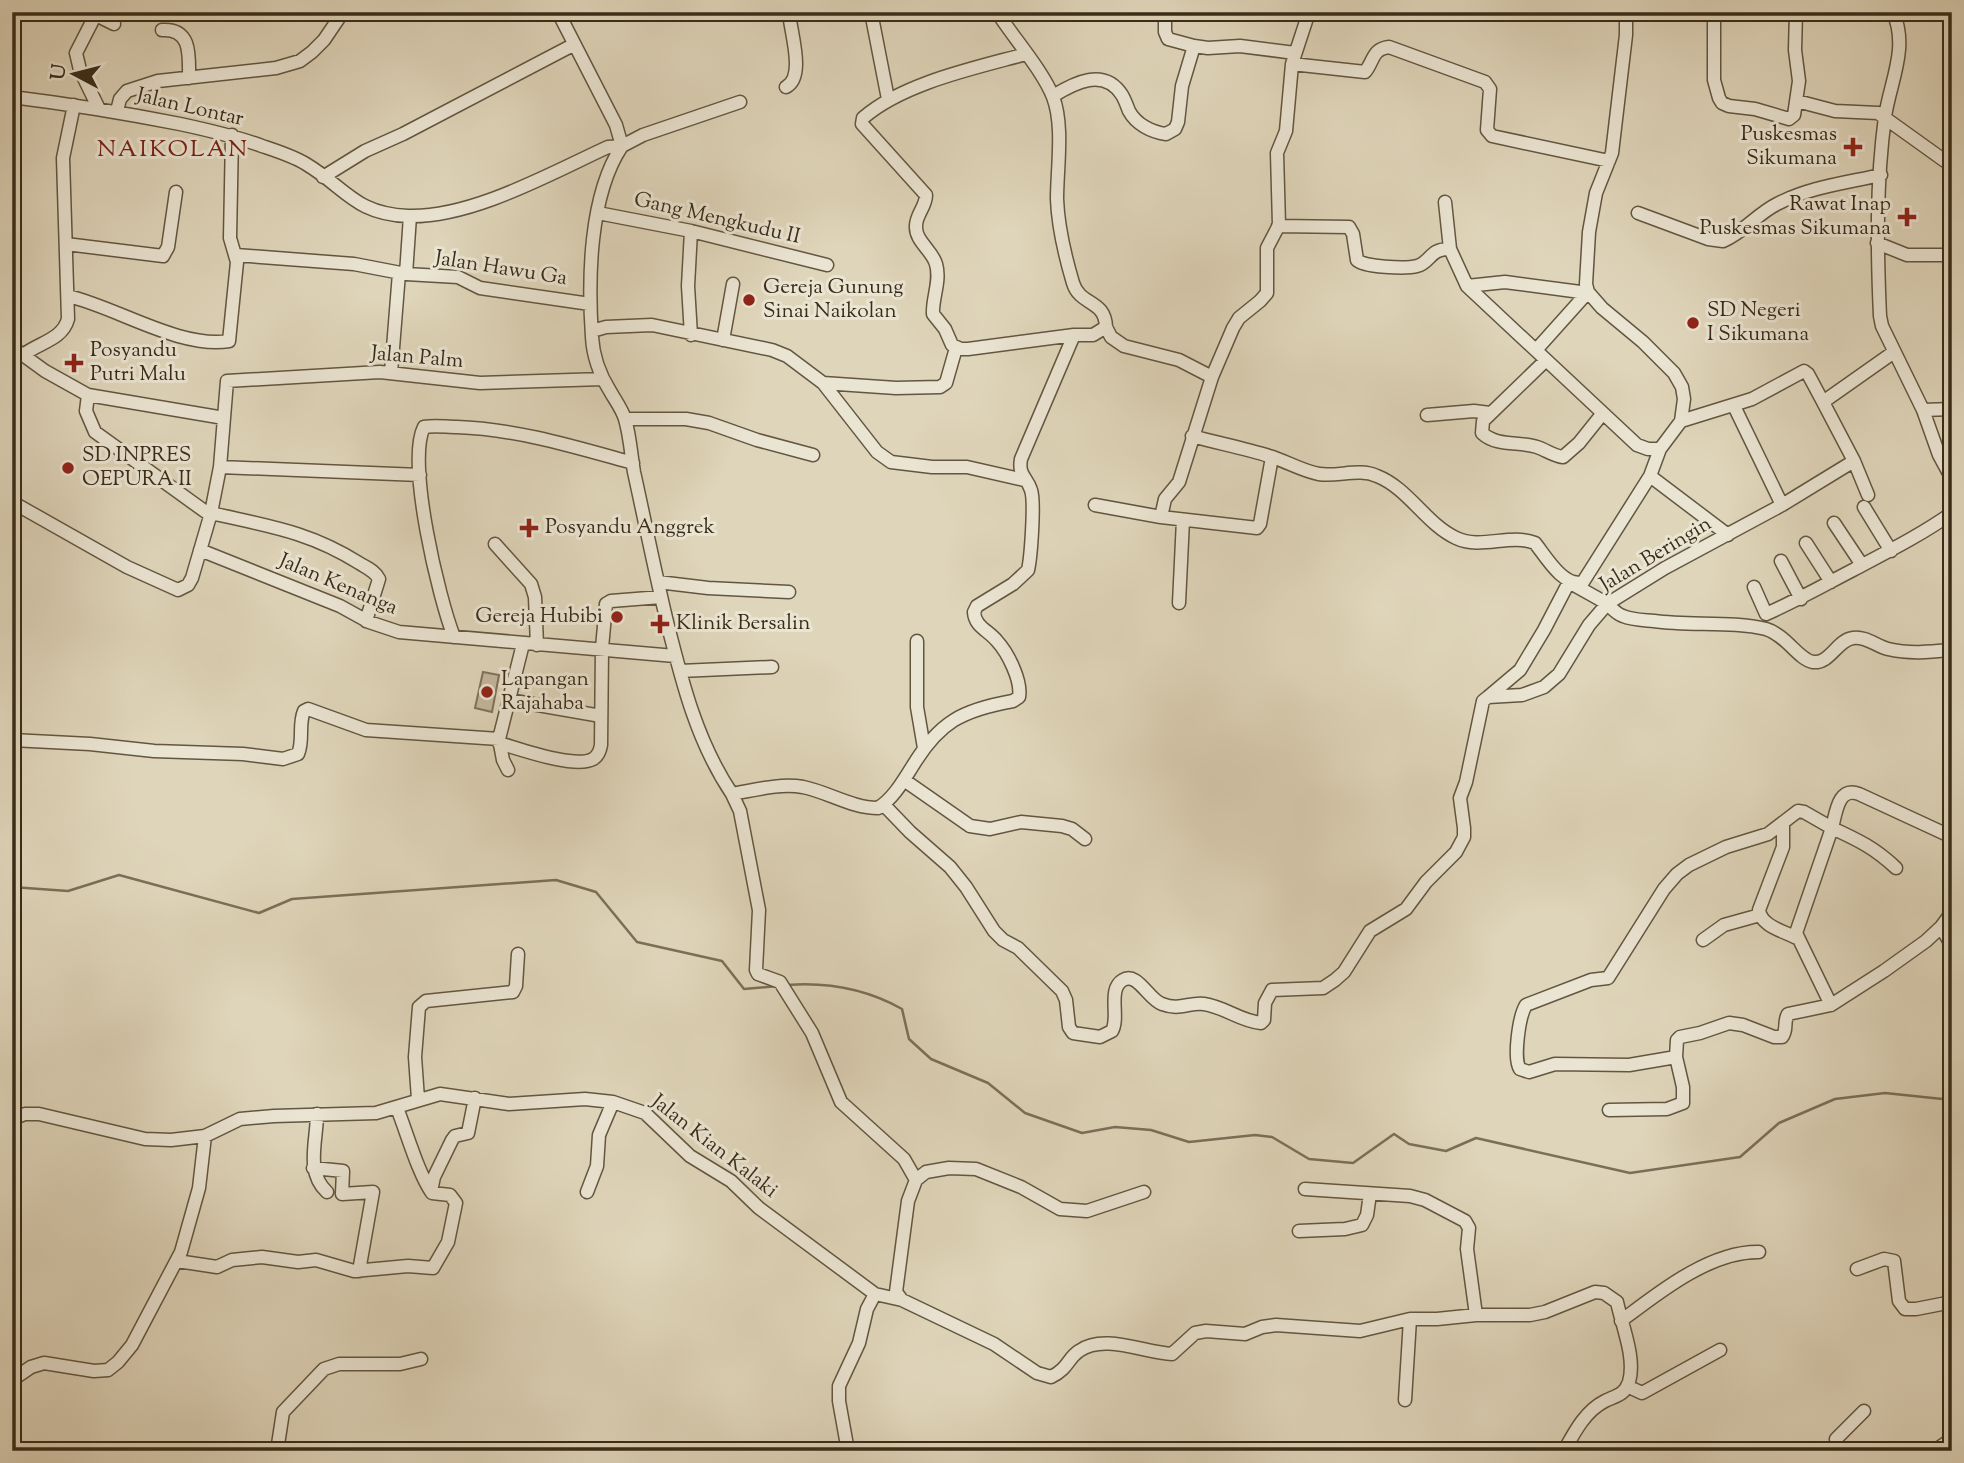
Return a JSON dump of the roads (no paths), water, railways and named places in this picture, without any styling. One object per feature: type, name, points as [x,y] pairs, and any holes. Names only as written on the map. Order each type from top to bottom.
[{"type":"street","points":[[117,111],[120,99],[127,91],[158,81],[276,68],[300,61],[324,40],[343,12]]},
{"type":"street","points":[[558,12],[616,125],[622,146],[610,169],[594,230],[590,303],[593,349],[603,379],[625,419],[658,582],[696,727],[715,769],[740,811],[760,910],[756,970],[762,977],[780,982],[803,1016],[813,1033],[841,1102],[899,1154],[911,1168],[916,1180]]},
{"type":"street","points":[[786,87],[793,81],[796,66],[789,12]]},
{"type":"street","points":[[871,12],[888,99]]},
{"type":"street","points":[[997,12],[1053,96],[1058,126],[1058,203],[1076,291],[1101,309],[1111,337],[1125,346],[1179,360],[1212,377]]},
{"type":"street","points":[[1165,12],[1165,32],[1168,39],[1194,46],[1240,46],[1365,72],[1378,49],[1388,47],[1485,82],[1490,89],[1487,130],[1492,136],[1609,161]]},
{"type":"street","points":[[1161,517],[1165,499],[1179,482],[1212,377],[1239,318],[1267,293],[1267,247],[1278,226],[1276,162],[1286,131],[1294,59],[1309,12]]},
{"type":"street","points":[[1569,582],[1578,584],[1588,577],[1650,477],[1661,449],[1681,421],[1684,399],[1682,387],[1674,373],[1643,342],[1602,308],[1588,292],[1585,276],[1596,193],[1612,153],[1626,35],[1626,12]]},
{"type":"street","points":[[1714,12],[1714,80],[1715,91],[1722,103],[1755,108],[1789,119],[1794,115],[1799,81],[1795,50],[1796,12]]},
{"type":"street","points":[[1893,12],[1897,20],[1900,50],[1885,116],[1877,243],[1880,316],[1952,480]]},
{"type":"street","points":[[99,109],[80,70],[76,53],[97,14],[114,23]]},
{"type":"street","points":[[162,30],[178,33],[186,41],[189,47],[189,78]]},
{"type":"street","points":[[323,177],[365,151],[573,45]]},
{"type":"street","points":[[1053,96],[1081,81],[1100,80],[1114,87],[1122,95],[1132,117],[1139,123],[1160,133],[1171,133],[1178,122],[1182,86],[1194,46]]},
{"type":"street","points":[[1026,54],[962,71],[888,99],[863,118],[862,124],[926,195],[916,228],[936,264],[937,283],[933,314],[945,329],[951,345],[968,349],[1074,335],[1093,335],[1106,327]]},
{"type":"street","name":"Jalan Lontar","points":[[12,97],[117,111],[232,135],[307,165],[349,197],[370,209],[410,216],[464,208],[608,147],[622,146],[643,135],[740,102]]},
{"type":"street","points":[[1797,101],[1835,111],[1855,114],[1870,112],[1885,116],[1941,159],[1952,162]]},
{"type":"street","points":[[18,351],[59,335],[65,328],[68,296],[63,158],[74,105]]},
{"type":"street","points":[[68,296],[207,342],[229,341],[236,255],[230,238],[232,135]]},
{"type":"street","points":[[1638,213],[1708,239],[1723,241],[1778,203],[1831,183],[1881,175]]},
{"type":"street","points":[[66,244],[163,256],[169,247],[176,192]]},
{"type":"street","points":[[1445,202],[1450,249],[1467,286],[1637,445],[1648,449],[1661,449]]},
{"type":"street","name":"Gang Mengkudu II","points":[[598,213],[691,231],[827,265]]},
{"type":"street","points":[[391,373],[410,216]]},
{"type":"street","points":[[1278,226],[1349,227],[1353,234],[1357,260],[1364,265],[1413,267],[1421,265],[1435,251],[1450,249]]},
{"type":"street","points":[[691,231],[688,286],[691,335]]},
{"type":"street","points":[[1877,243],[1907,255],[1952,255]]},
{"type":"street","name":"Jalan Hawu Ga","points":[[236,255],[354,264],[403,274],[458,277],[481,288],[590,303]]},
{"type":"street","points":[[1467,286],[1506,282],[1588,292]]},
{"type":"street","points":[[723,340],[733,284]]},
{"type":"street","points":[[1536,351],[1588,292]]},
{"type":"street","points":[[592,331],[606,327],[652,325],[787,356],[823,383],[877,452],[891,462],[932,467],[967,467],[1024,480]]},
{"type":"street","points":[[732,794],[792,786],[866,808],[878,808],[884,805],[904,780],[923,748],[936,733],[954,719],[1019,697],[1019,686],[1006,653],[997,640],[977,625],[974,612],[977,606],[1013,584],[1028,570],[1032,491],[1024,480],[1021,458],[1074,335]]},
{"type":"street","points":[[823,383],[895,388],[940,387],[946,383],[956,348]]},
{"type":"street","points":[[12,502],[127,567],[178,590],[188,585],[192,578],[211,514],[220,467],[224,418],[88,395],[44,370],[18,351]]},
{"type":"street","points":[[1823,402],[1894,352]]},
{"type":"street","points":[[1546,360],[1490,413],[1481,427],[1487,438],[1510,444],[1536,446],[1560,457],[1567,455],[1603,413]]},
{"type":"street","points":[[1681,421],[1752,399],[1804,371],[1854,461],[1866,501],[1891,551]]},
{"type":"street","name":"Jalan Palm","points":[[224,418],[227,380],[356,373],[391,373],[480,383],[603,379]]},
{"type":"street","points":[[88,395],[86,411],[89,424],[95,432],[211,514],[286,529],[340,550],[375,573],[379,579],[366,621]]},
{"type":"street","points":[[1734,406],[1782,505]]},
{"type":"street","points":[[1923,410],[1952,409]]},
{"type":"street","points":[[1427,415],[1474,411],[1490,413]]},
{"type":"street","points":[[625,419],[686,419],[709,423],[757,440],[813,455]]},
{"type":"street","points":[[454,637],[445,614],[433,563],[420,475],[421,435],[424,428],[428,426],[504,431],[632,463]]},
{"type":"street","points":[[1192,436],[1272,457],[1317,474],[1363,472],[1376,475],[1390,483],[1455,538],[1493,542],[1524,540],[1535,543],[1569,582],[1607,604],[1621,616],[1678,624],[1745,626],[1766,630],[1785,639],[1811,662],[1824,660],[1845,640],[1855,637],[1900,651],[1919,653],[1952,650]]},
{"type":"street","points":[[1095,505],[1161,517],[1257,528],[1260,524],[1272,457]]},
{"type":"street","name":"Jalan Beringin","points":[[1489,697],[1522,695],[1544,687],[1559,674],[1589,625],[1607,604],[1854,461]]},
{"type":"street","points":[[220,467],[420,475]]},
{"type":"street","points":[[1650,477],[1728,535]]},
{"type":"street","points":[[1754,587],[1766,614],[1801,599],[1891,551],[1952,513]]},
{"type":"street","points":[[1180,603],[1183,520]]},
{"type":"street","points":[[1835,523],[1862,565]]},
{"type":"street","points":[[1805,543],[1830,582]]},
{"type":"street","points":[[495,544],[531,584],[535,597],[530,645],[509,701],[499,741],[508,770]]},
{"type":"street","points":[[351,545],[359,563]]},
{"type":"street","name":"Jalan Kenanga","points":[[200,550],[340,607],[366,621],[399,632],[676,656]]},
{"type":"street","points":[[1782,561],[1801,599]]},
{"type":"street","points":[[658,582],[708,588],[789,592]]},
{"type":"street","points":[[884,805],[950,867],[994,931],[1003,940],[1018,948],[1062,991],[1066,1000],[1069,1027],[1073,1033],[1100,1037],[1112,1031],[1116,1022],[1115,995],[1123,979],[1129,978],[1138,982],[1163,1005],[1178,1009],[1200,1004],[1209,1005],[1247,1022],[1261,1023],[1264,1020],[1267,996],[1272,990],[1323,988],[1335,980],[1344,972],[1370,931],[1406,909],[1426,882],[1457,852],[1464,836],[1460,798],[1466,782],[1481,704],[1520,670],[1569,582]]},
{"type":"street","points":[[12,740],[154,751],[243,754],[283,759],[298,754],[302,741],[301,719],[304,711],[308,709],[366,730],[499,741],[558,759],[576,762],[591,760],[600,752],[602,648],[606,604],[611,601],[662,597]]},
{"type":"street","points":[[917,642],[917,707],[923,748]]},
{"type":"street","points":[[680,671],[772,667]]},
{"type":"street","points":[[509,701],[601,716]]},
{"type":"street","points":[[904,780],[970,826],[990,829],[1021,822],[1062,826],[1072,829],[1086,839]]},
{"type":"street","points":[[1831,1005],[1797,938],[1799,921],[1841,797],[1851,791],[1952,836]]},
{"type":"street","points":[[1676,1057],[1629,1065],[1555,1064],[1525,1072],[1516,1062],[1521,1013],[1526,1004],[1546,995],[1591,980],[1608,978],[1664,889],[1677,874],[1726,846],[1769,834],[1798,811],[1867,844],[1896,868]]},
{"type":"street","points":[[1783,825],[1783,847],[1759,915],[1764,922],[1797,938]]},
{"type":"street","points":[[1609,1110],[1667,1109],[1683,1103],[1683,1087],[1676,1057],[1677,1040],[1680,1037],[1729,1023],[1743,1025],[1779,1038],[1785,1034],[1784,1023],[1790,1013],[1831,1005],[1884,971],[1941,927],[1952,912]]},
{"type":"street","points":[[1703,940],[1724,925],[1759,915]]},
{"type":"street","points":[[1941,927],[1952,946]]},
{"type":"street","points":[[418,1100],[415,1057],[419,1007],[426,1001],[513,992],[516,986],[518,954]]},
{"type":"street","name":"Jalan Kian Kalaki","points":[[12,1119],[25,1114],[52,1116],[157,1140],[205,1136],[240,1119],[370,1114],[440,1094],[509,1104],[585,1099],[613,1102],[645,1113],[690,1156],[732,1181],[759,1208],[875,1294]]},
{"type":"street","points":[[430,1192],[434,1177],[452,1140],[455,1136],[466,1136],[468,1133],[475,1098]]},
{"type":"street","points":[[587,1189],[600,1133],[613,1102]]},
{"type":"street","points":[[397,1108],[417,1165],[424,1174],[430,1192]]},
{"type":"street","points":[[317,1114],[313,1168],[317,1182],[327,1192]]},
{"type":"street","points":[[12,1380],[31,1367],[44,1363],[94,1371],[110,1369],[132,1345],[177,1261],[199,1188],[205,1136]]},
{"type":"street","points":[[313,1168],[343,1171],[342,1194],[373,1192],[359,1271]]},
{"type":"street","points":[[902,1300],[897,1292],[908,1201],[916,1180],[926,1172],[938,1168],[976,1169],[1021,1187],[1060,1209],[1087,1212],[1144,1192]]},
{"type":"street","points":[[1305,1189],[1410,1196],[1425,1200],[1465,1221],[1469,1228],[1467,1249],[1476,1315]]},
{"type":"street","points":[[177,1261],[217,1268],[232,1260],[262,1257],[298,1262],[312,1259],[359,1271],[408,1266],[433,1268],[448,1242],[456,1209],[450,1195],[430,1192]]},
{"type":"street","points":[[1298,1231],[1345,1229],[1362,1225],[1367,1215],[1370,1195]]},
{"type":"street","points":[[1621,1321],[1656,1294],[1714,1262],[1739,1253],[1759,1252]]},
{"type":"street","points":[[1857,1269],[1884,1259],[1894,1261],[1899,1301],[1905,1309],[1952,1302]]},
{"type":"street","points":[[848,1451],[838,1401],[839,1386],[859,1343],[867,1309],[875,1294],[902,1300],[994,1344],[1037,1373],[1051,1377],[1064,1371],[1074,1355],[1089,1345],[1119,1344],[1172,1354],[1195,1333],[1206,1331],[1245,1334],[1276,1325],[1360,1331],[1410,1319],[1530,1315],[1545,1312],[1595,1292],[1604,1293],[1617,1302],[1629,1352],[1630,1379],[1616,1398],[1606,1401],[1583,1420],[1564,1451]]},
{"type":"street","points":[[1405,1399],[1410,1319]]},
{"type":"street","points":[[1627,1386],[1642,1393],[1720,1350]]},
{"type":"street","points":[[276,1451],[284,1412],[324,1368],[338,1364],[400,1364],[421,1359]]},
{"type":"street","points":[[1838,1451],[1836,1439],[1864,1411]]},
{"type":"street","points":[[1934,1451],[1952,1439]]},
{"type":"waterway","points":[[12,887],[68,891],[119,875],[259,913],[292,899],[556,880],[596,892],[637,942],[722,961],[744,989],[778,986]]},
{"type":"waterway","points":[[788,985],[847,988],[875,996],[902,1009],[909,1039],[931,1059],[988,1083],[1025,1113],[1082,1133],[1115,1127],[1151,1130],[1189,1142],[1255,1135],[1272,1137],[1309,1159],[1353,1163],[1394,1134],[1409,1144],[1446,1151],[1476,1138],[1630,1173],[1740,1157],[1779,1123],[1835,1099],[1885,1093],[1952,1100]]},
{"type":"place","name":"Puskesmas Sikumana","points":[[1853,147]]},
{"type":"place","name":"Rawat Inap Puskesmas Sikumana","points":[[1907,217]]},
{"type":"place","name":"Gereja Gunung Sinai Naikolan","points":[[749,300]]},
{"type":"place","name":"SD Negeri I Sikumana","points":[[1693,323]]},
{"type":"place","name":"Posyandu Putri Malu","points":[[74,363]]},
{"type":"place","name":"SD INPRES OEPURA II","points":[[68,468]]},
{"type":"place","name":"Posyandu Anggrek","points":[[529,528]]},
{"type":"place","name":"Gereja Hubibi","points":[[617,617]]},
{"type":"place","name":"Klinik Bersalin","points":[[660,624]]},
{"type":"place","name":"Lapangan Rajahaba","points":[[487,692]]},
{"type":"district","name":"NAIKOLAN","points":[[173,150]]}]
